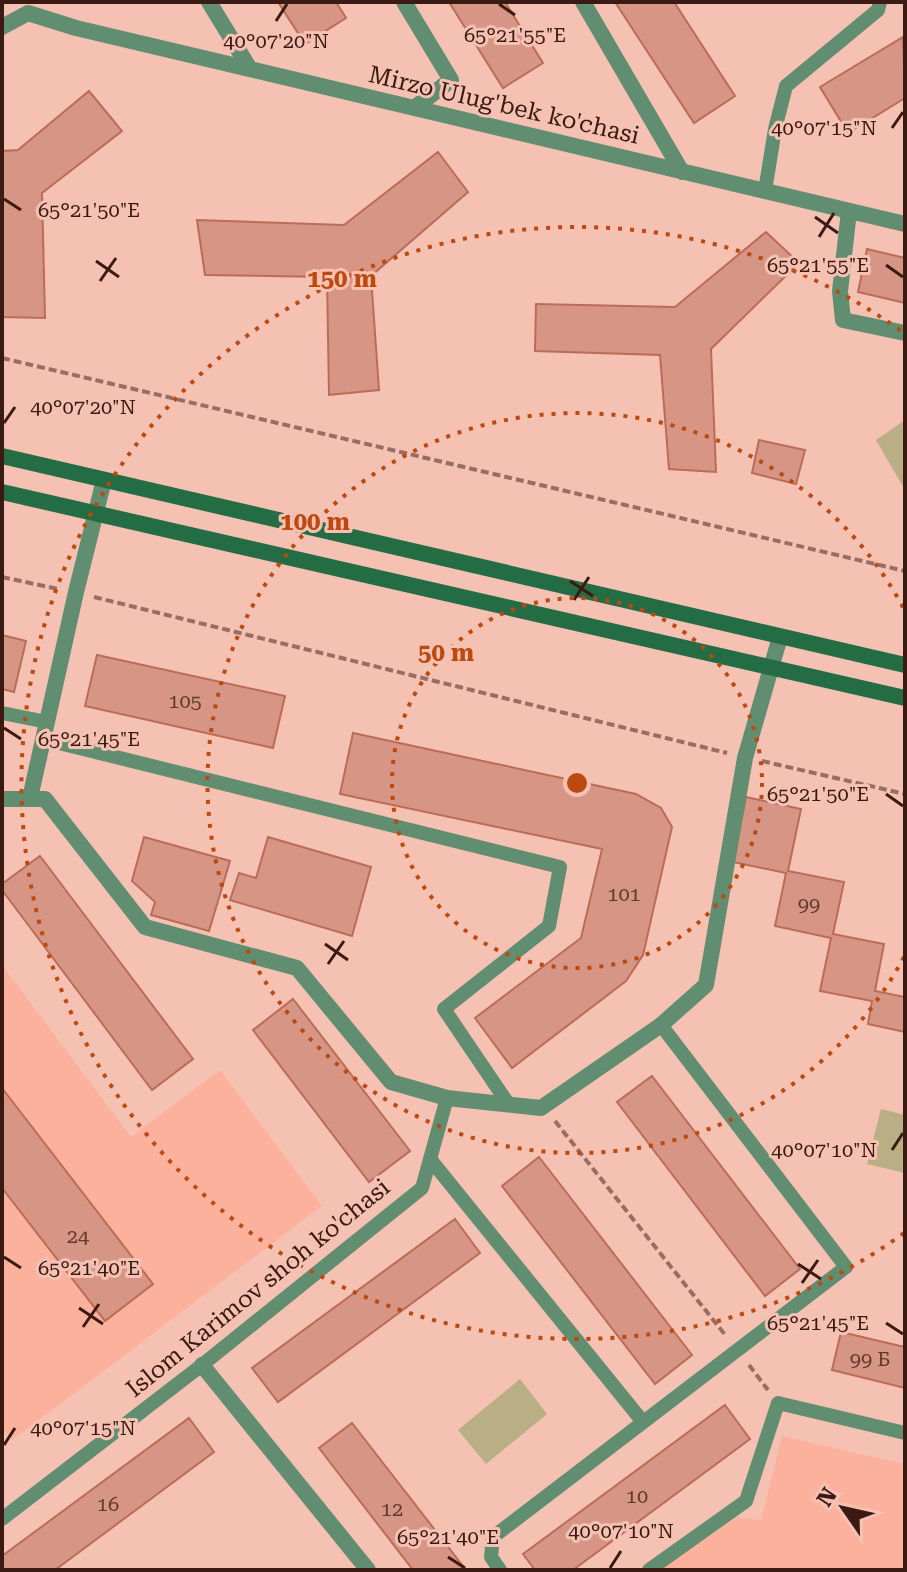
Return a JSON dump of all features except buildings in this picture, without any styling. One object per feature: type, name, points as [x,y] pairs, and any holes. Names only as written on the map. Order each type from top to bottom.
[{"type":"main road","points":[[2,456],[905,665]]},
{"type":"main road","points":[[2,492],[905,698]]},
{"type":"street","points":[[209,2],[250,69]]},
{"type":"street","points":[[404,2],[451,80],[414,108]]},
{"type":"street","points":[[583,2],[682,172]]},
{"type":"street","name":"Mirzo Ulug'bek ko'chasi","points":[[2,27],[28,13],[76,28],[905,224]]},
{"type":"street","points":[[849,211],[840,291],[843,320],[905,333]]},
{"type":"street","points":[[30,798],[104,480]]},
{"type":"street","points":[[2,799],[45,799],[145,927],[297,968],[391,1082],[447,1098],[542,1108],[661,1025],[706,985],[745,758],[780,637]]},
{"type":"street","points":[[202,1365],[368,1570]]},
{"type":"lane","points":[[765,191],[786,86],[878,10],[880,2]]},
{"type":"lane","points":[[2,713],[47,722]]},
{"type":"lane","points":[[43,739],[560,867],[549,926],[444,1009],[509,1105]]},
{"type":"lane","points":[[500,1570],[491,1557],[493,1537],[846,1267],[661,1025]]},
{"type":"lane","name":"Islom Karimov shoh ko'chasi","points":[[2,1519],[202,1365],[422,1188],[447,1098]]},
{"type":"lane","points":[[430,1159],[643,1422]]},
{"type":"lane","points":[[649,1570],[746,1501],[778,1403],[905,1433]]},
{"type":"path","points":[[2,358],[905,571]]},
{"type":"path","points":[[2,577],[76,592],[745,758],[905,794]]},
{"type":"path","points":[[542,1108],[778,1403]]},
{"type":"shaded area","points":[[905,420],[905,490],[876,440]]},
{"type":"shaded area","points":[[2,965],[131,1137],[220,1070],[322,1206],[12,1440],[2,1427]]},
{"type":"shaded area","points":[[881,1109],[905,1115],[905,1173],[867,1164]]},
{"type":"shaded area","points":[[520,1379],[547,1414],[486,1464],[458,1430]]},
{"type":"shaded area","points":[[782,1436],[905,1464],[905,1570],[660,1570],[737,1517],[761,1520]]}]
